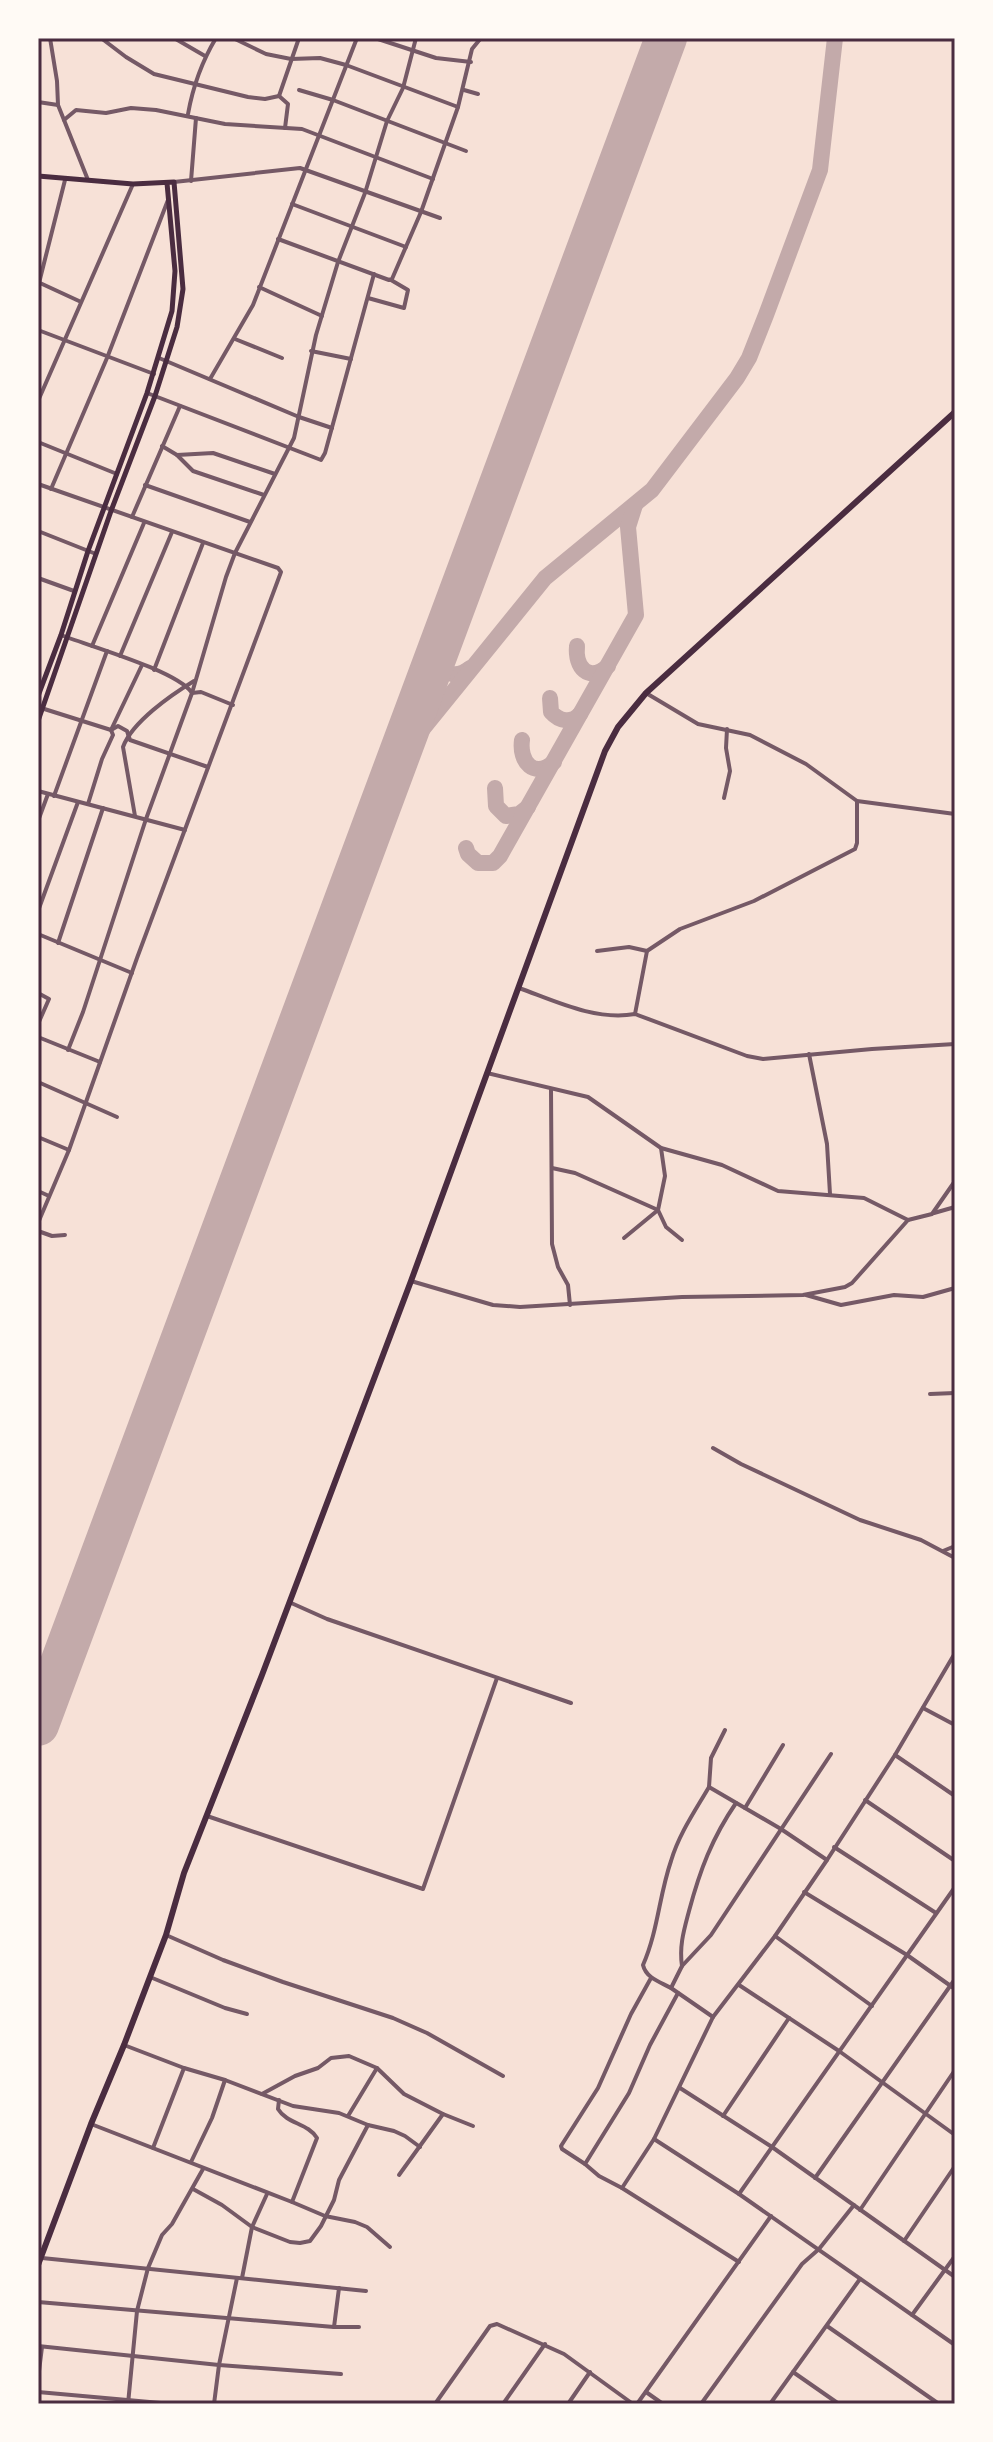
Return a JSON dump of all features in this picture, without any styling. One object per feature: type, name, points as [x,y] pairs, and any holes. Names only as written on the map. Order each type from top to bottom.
[{"type":"highway","points":[[39,2261],[166,1935],[184,1873],[411,1281],[605,751],[618,727],[646,693],[955,412]]},
{"type":"main road","points":[[38,176],[89,182],[170,182]]},
{"type":"main road","points":[[38,721],[96,554],[117,474],[154,374],[172,311],[170,182]]},
{"type":"main road","points":[[38,696],[88,551],[155,396],[177,327],[183,289],[170,182]]},
{"type":"main road","points":[[174,289],[183,289]]},
{"type":"street","points":[[50,38],[58,105],[89,182]]},
{"type":"street","points":[[101,38],[154,74],[248,97],[265,99],[279,96]]},
{"type":"street","points":[[174,38],[205,56]]},
{"type":"street","points":[[188,115],[194,84],[216,38]]},
{"type":"street","points":[[233,38],[266,54],[291,59],[312,57],[346,65],[458,107]]},
{"type":"street","points":[[279,96],[299,38]]},
{"type":"street","points":[[210,379],[235,339],[259,287],[357,38]]},
{"type":"street","points":[[375,38],[436,58],[471,62]]},
{"type":"street","points":[[68,1050],[192,693],[235,553],[291,447],[311,351],[338,262],[365,193],[387,121],[403,88],[416,38]]},
{"type":"street","points":[[391,280],[433,179],[464,90],[472,49],[481,38]]},
{"type":"street","points":[[299,90],[466,151]]},
{"type":"street","points":[[464,90],[478,94]]},
{"type":"street","points":[[279,96],[288,104],[285,128]]},
{"type":"street","points":[[38,102],[58,105]]},
{"type":"street","points":[[64,120],[78,110],[106,113],[138,108],[225,124],[302,129],[433,179]]},
{"type":"street","points":[[191,181],[196,118]]},
{"type":"street","points":[[170,182],[287,168],[305,169],[440,218]]},
{"type":"street","points":[[65,180],[39,282],[80,302]]},
{"type":"street","points":[[39,398],[133,184]]},
{"type":"street","points":[[51,489],[107,358],[169,198]]},
{"type":"street","points":[[292,204],[407,247]]},
{"type":"street","points":[[278,239],[391,280],[408,290],[404,308],[368,298]]},
{"type":"street","points":[[147,393],[321,460],[374,274]]},
{"type":"street","points":[[259,287],[322,316]]},
{"type":"street","points":[[38,330],[154,374]]},
{"type":"street","points":[[235,339],[282,358]]},
{"type":"street","points":[[311,351],[351,359]]},
{"type":"street","points":[[159,358],[332,428]]},
{"type":"street","points":[[131,518],[180,406]]},
{"type":"street","points":[[38,442],[117,474]]},
{"type":"street","points":[[162,446],[177,455],[193,471],[264,495]]},
{"type":"street","points":[[177,455],[213,453],[276,474]]},
{"type":"street","points":[[38,484],[278,568],[281,572],[69,1150],[38,1223]]},
{"type":"street","points":[[145,485],[250,522]]},
{"type":"street","points":[[92,646],[144,523]]},
{"type":"street","points":[[38,531],[96,554]]},
{"type":"street","points":[[120,656],[172,532]]},
{"type":"street","points":[[154,670],[203,543]]},
{"type":"street","points":[[38,578],[74,591]]},
{"type":"street","points":[[61,635],[154,670],[187,685],[192,693]]},
{"type":"street","points":[[38,821],[82,720],[107,651]]},
{"type":"street","points":[[88,804],[102,759],[142,665]]},
{"type":"street","points":[[125,739],[133,728],[194,681]]},
{"type":"street","points":[[192,693],[201,692],[233,705]]},
{"type":"street","points":[[646,693],[698,724],[750,735],[806,764],[857,801],[955,814]]},
{"type":"street","points":[[40,708],[82,720],[113,734]]},
{"type":"street","points":[[113,734],[118,726],[127,731],[123,747],[135,816]]},
{"type":"street","points":[[724,798],[730,771],[727,729]]},
{"type":"street","points":[[125,739],[208,767]]},
{"type":"street","points":[[38,791],[185,830]]},
{"type":"street","points":[[635,1014],[647,951],[680,929],[754,901],[855,849],[857,801]]},
{"type":"street","points":[[38,911],[78,802]]},
{"type":"street","points":[[58,943],[103,808]]},
{"type":"street","points":[[38,934],[132,973]]},
{"type":"street","points":[[597,951],[629,947],[647,951]]},
{"type":"street","points":[[519,988],[584,1011],[614,1016],[635,1014],[756,1058],[955,1044]]},
{"type":"street","points":[[38,993],[49,999],[38,1024]]},
{"type":"street","points":[[38,1037],[100,1062]]},
{"type":"street","points":[[809,1054],[827,1144],[830,1195]]},
{"type":"street","points":[[487,1073],[594,1099],[661,1148],[722,1165],[778,1191],[864,1198],[908,1220]]},
{"type":"street","points":[[38,1082],[117,1117]]},
{"type":"street","points":[[551,1089],[552,1244],[558,1267],[568,1285],[570,1305]]},
{"type":"street","points":[[38,1137],[69,1150]]},
{"type":"street","points":[[661,1148],[665,1176],[658,1210],[666,1227],[682,1240]]},
{"type":"street","points":[[552,1168],[569,1171],[658,1210]]},
{"type":"street","points":[[932,1214],[955,1181]]},
{"type":"street","points":[[38,1191],[49,1196]]},
{"type":"street","points":[[411,1281],[506,1307],[682,1297],[803,1295],[852,1283],[908,1220],[955,1207]]},
{"type":"street","points":[[624,1238],[658,1210]]},
{"type":"street","points":[[38,1231],[52,1236],[65,1235]]},
{"type":"street","points":[[803,1295],[848,1305],[894,1295],[923,1297],[955,1288]]},
{"type":"street","points":[[930,1394],[955,1393]]},
{"type":"street","points":[[713,1448],[860,1520],[911,1536],[955,1558]]},
{"type":"street","points":[[943,1551],[955,1546]]},
{"type":"street","points":[[289,1602],[327,1619],[571,1703]]},
{"type":"street","points":[[622,2188],[654,2139],[713,2017],[775,1936],[827,1860],[895,1755],[955,1653]]},
{"type":"street","points":[[207,1816],[423,1889],[497,1678]]},
{"type":"street","points":[[923,1708],[955,1725]]},
{"type":"street","points":[[713,2017],[651,1977],[643,1965],[655,1935],[669,1864],[709,1787],[711,1758],[725,1730]]},
{"type":"street","points":[[745,1808],[783,1745]]},
{"type":"street","points":[[671,1988],[682,1966],[707,1942],[831,1754]]},
{"type":"street","points":[[895,1755],[955,1796]]},
{"type":"street","points":[[709,1787],[827,1860]]},
{"type":"street","points":[[865,1800],[955,1861]]},
{"type":"street","points":[[682,1966],[682,1937],[707,1852],[736,1803]]},
{"type":"street","points":[[834,1847],[937,1913]]},
{"type":"street","points":[[739,2194],[955,1887]]},
{"type":"street","points":[[804,1892],[953,1987]]},
{"type":"street","points":[[166,1935],[283,1982],[393,2018],[427,2033],[503,2076]]},
{"type":"street","points":[[775,1936],[872,2006]]},
{"type":"street","points":[[150,1977],[247,2014]]},
{"type":"street","points":[[651,1977],[598,2088],[561,2146],[599,2176],[739,2262]]},
{"type":"street","points":[[815,2178],[953,1987],[955,1979]]},
{"type":"street","points":[[739,1985],[839,2051],[955,2135]]},
{"type":"street","points":[[585,2164],[629,2093],[678,1993]]},
{"type":"street","points":[[723,2116],[789,2018]]},
{"type":"street","points":[[124,2045],[293,2106],[348,2116],[405,2136],[420,2147]]},
{"type":"street","points":[[262,2094],[295,2076],[318,2068],[336,2056],[349,2056],[377,2068],[401,2092],[473,2126]]},
{"type":"street","points":[[153,2148],[184,2068]]},
{"type":"street","points":[[348,2116],[377,2068]]},
{"type":"street","points":[[860,2210],[955,2070]]},
{"type":"street","points":[[190,2163],[212,2118],[225,2080]]},
{"type":"street","points":[[679,2087],[772,2147],[955,2277]]},
{"type":"street","points":[[279,2100],[278,2109],[282,2116],[311,2130],[317,2138],[292,2202]]},
{"type":"street","points":[[399,2175],[443,2114]]},
{"type":"street","points":[[91,2124],[325,2216],[347,2219],[367,2227],[390,2247]]},
{"type":"street","points":[[193,2189],[252,2227],[290,2242],[310,2241],[334,2200],[339,2180],[368,2125]]},
{"type":"street","points":[[654,2139],[739,2194],[955,2345]]},
{"type":"street","points":[[904,2241],[955,2166]]},
{"type":"street","points":[[128,2402],[137,2311],[148,2268],[162,2235],[172,2224],[203,2169]]},
{"type":"street","points":[[214,2404],[219,2365],[239,2278],[252,2227],[267,2194]]},
{"type":"street","points":[[701,2404],[802,2264],[819,2249],[854,2205]]},
{"type":"street","points":[[435,2404],[493,2324],[564,2354],[635,2404],[771,2216]]},
{"type":"street","points":[[912,2315],[955,2256]]},
{"type":"street","points":[[39,2261],[148,2268],[366,2291]]},
{"type":"street","points":[[770,2404],[860,2279]]},
{"type":"street","points":[[334,2327],[339,2288]]},
{"type":"street","points":[[38,2302],[359,2327]]},
{"type":"street","points":[[827,2326],[939,2404]]},
{"type":"street","points":[[503,2404],[545,2344]]},
{"type":"street","points":[[38,2379],[40,2346],[131,2357],[341,2374]]},
{"type":"street","points":[[568,2404],[590,2372]]},
{"type":"street","points":[[793,2372],[839,2404]]},
{"type":"street","points":[[38,2392],[172,2404]]},
{"type":"street","points":[[646,2392],[663,2404]]},
{"type":"taxiway","points":[[396,762],[545,578],[652,490],[737,378],[749,358],[820,170],[835,38]]},
{"type":"taxiway","points":[[466,848],[478,863],[493,863],[500,856],[636,615],[628,527],[635,505]]},
{"type":"taxiway","points":[[577,646],[578,660],[584,670],[594,673],[608,666]]},
{"type":"taxiway","points":[[437,653],[438,660],[448,672],[458,674],[470,668]]},
{"type":"taxiway","points":[[550,698],[551,712],[558,718],[569,720],[580,714]]},
{"type":"taxiway","points":[[522,740],[523,755],[529,766],[540,769],[554,762]]},
{"type":"taxiway","points":[[495,788],[496,806],[506,816],[519,814],[528,807]]},
{"type":"runway","points":[[38,1725],[666,38]]}]
